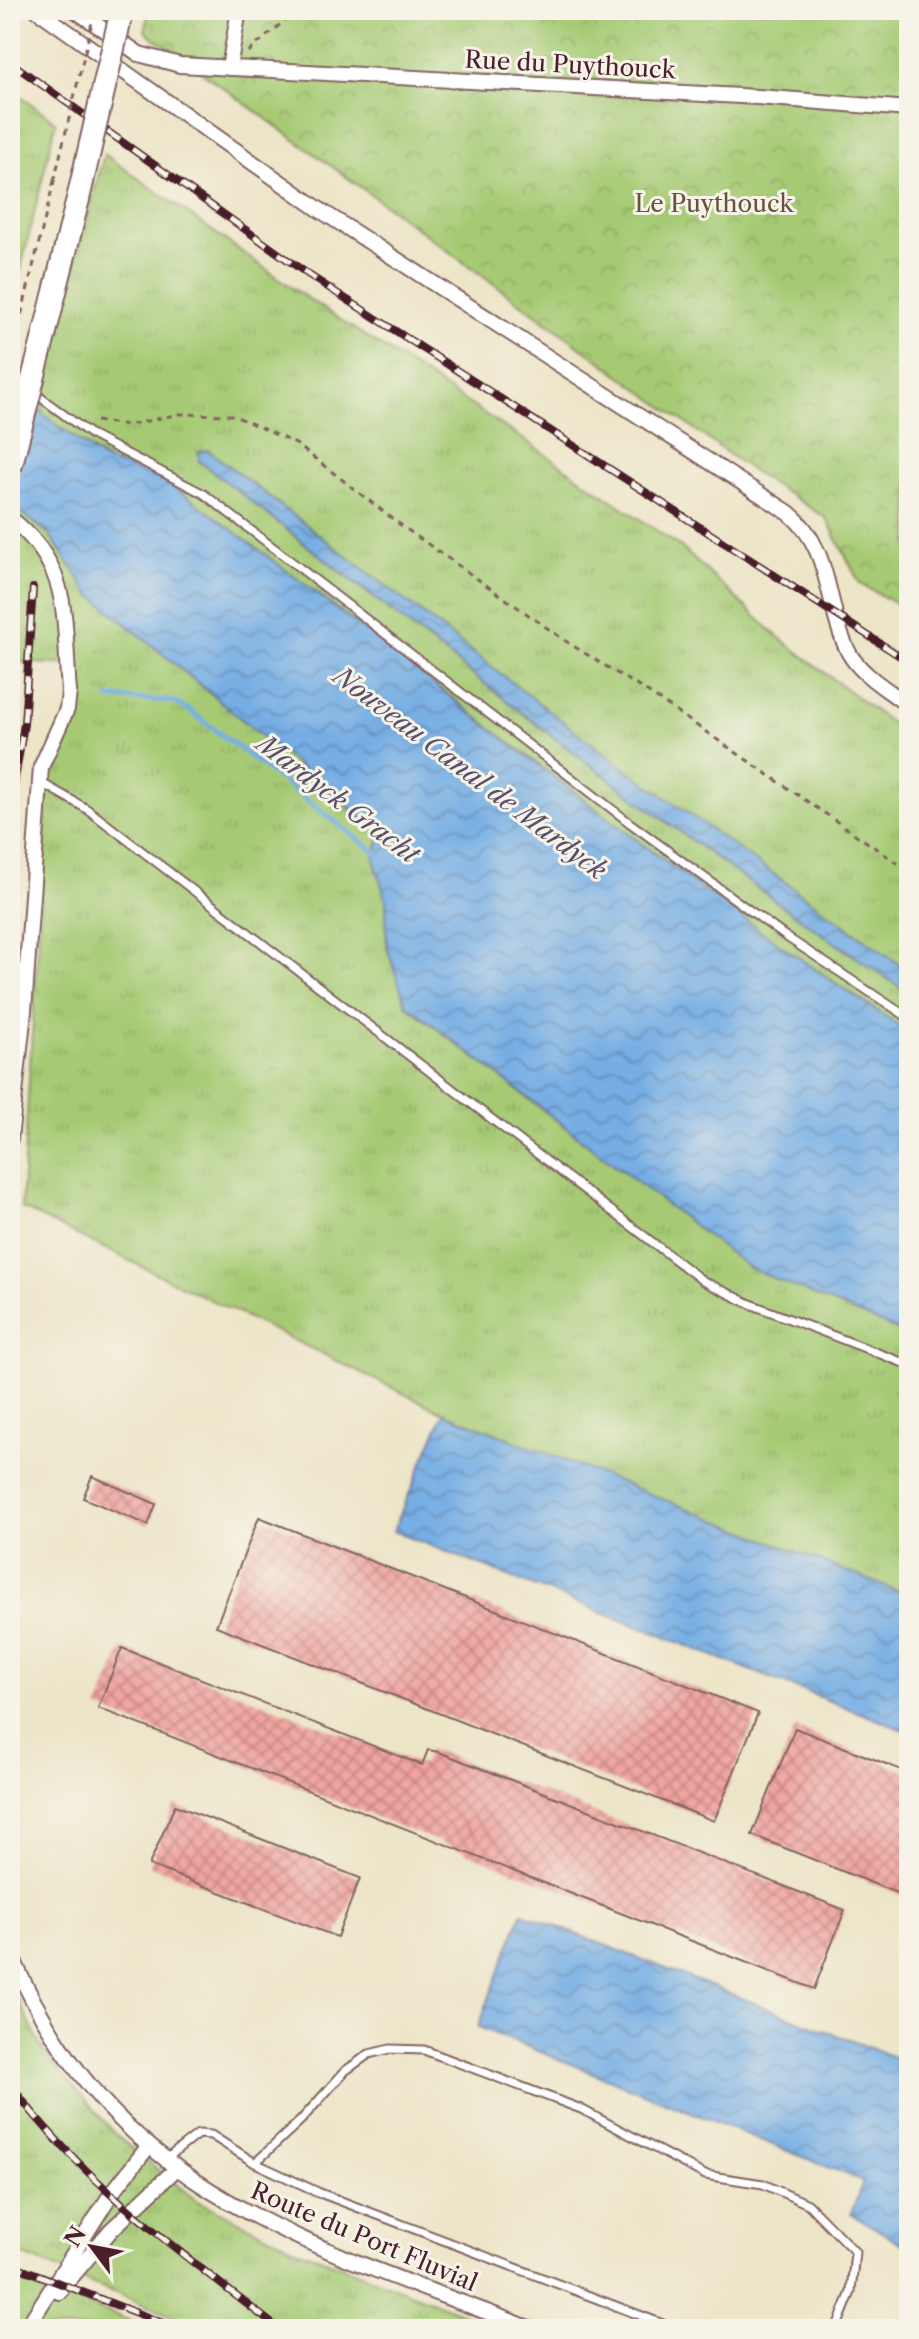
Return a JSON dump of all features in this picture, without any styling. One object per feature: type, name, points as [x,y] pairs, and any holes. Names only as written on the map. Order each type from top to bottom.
[{"type":"main road","points":[[10,419],[110,10]]},
{"type":"main road","points":[[66,190],[122,10]]},
{"type":"main road","points":[[10,468],[32,330]]},
{"type":"street","points":[[37,10],[320,210],[789,513],[804,528],[818,552],[852,657],[909,706]]},
{"type":"street","name":"Rue du Puythouck","points":[[75,10],[148,58],[180,65],[743,96],[909,109]]},
{"type":"street","points":[[229,68],[239,10]]},
{"type":"street","points":[[10,518],[45,551],[56,572],[61,596],[68,701],[42,759],[24,1011],[10,1139]]},
{"type":"street","name":"Route du Port Fluvial","points":[[10,1952],[34,2004],[77,2070],[148,2147],[170,2165],[226,2202],[285,2232],[531,2329]]},
{"type":"street","points":[[27,2329],[106,2202],[148,2147]]},
{"type":"street","points":[[27,2329],[170,2165]]},
{"type":"lane","points":[[10,375],[112,447],[204,494],[630,823],[785,936],[909,1018]]},
{"type":"lane","points":[[40,782],[87,809],[703,1281],[748,1303],[909,1365]]},
{"type":"lane","points":[[255,2163],[301,2120],[345,2071],[369,2054],[390,2049],[424,2050],[581,2109],[705,2175],[763,2184],[808,2204],[855,2252],[851,2292],[836,2329]]},
{"type":"lane","points":[[170,2165],[198,2134],[211,2135],[255,2163],[320,2193],[676,2329]]},
{"type":"path","points":[[10,361],[32,330],[66,190],[95,10]]},
{"type":"path","points":[[229,68],[297,10]]},
{"type":"path","points":[[68,418],[129,425],[179,414],[233,415],[296,444],[402,526],[570,644],[652,695],[909,871]]},
{"type":"green space","name":"Le Puythouck","points":[[149,10],[909,10],[909,611],[860,584],[826,518],[752,471],[145,31]]},
{"type":"green space","points":[[10,88],[56,122],[10,314]]},
{"type":"green space","points":[[104,154],[304,296],[526,441],[682,548],[777,636],[909,737],[909,971],[608,756],[208,450],[199,452],[199,461],[549,734],[817,931],[909,993],[909,1032],[815,969],[631,836],[180,491],[167,483],[113,465],[42,414],[44,385]]},
{"type":"green space","points":[[16,509],[49,534],[89,593],[381,834],[374,859],[386,899],[387,947],[406,1005],[749,1268],[909,1335],[909,1596],[444,1413],[21,1208],[49,768],[51,754],[77,709],[80,665],[13,662],[10,682],[10,529]]},
{"type":"green space","points":[[10,1983],[43,2051],[118,2137],[197,2201],[297,2249],[502,2329],[204,2329],[10,2250]]},
{"type":"green space","points":[[10,2274],[151,2329],[10,2329]]},
{"type":"water","name":"Nouveau Canal de Mardyck","points":[[10,389],[104,460],[155,477],[180,491],[631,836],[815,969],[909,1032],[909,1335],[749,1268],[406,1004],[387,947],[386,899],[374,859],[381,834],[89,593],[49,534],[10,504]]},
{"type":"water","points":[[208,450],[608,756],[909,971],[909,993],[727,866],[461,666],[199,461],[199,452]]},
{"type":"water","points":[[444,1413],[909,1596],[909,1732],[393,1531]]},
{"type":"water","points":[[522,1913],[909,2063],[909,2248],[851,2214],[863,2181],[478,2027]]},
{"type":"pier","points":[[10,385],[35,403],[10,505]]},
{"type":"building","points":[[92,1476],[156,1504],[148,1525],[83,1498]]},
{"type":"building","points":[[259,1517],[758,1713],[714,1821],[216,1626]]},
{"type":"building","points":[[122,1648],[422,1765],[428,1750],[439,1752],[845,1910],[814,1989],[98,1708]]},
{"type":"building","points":[[795,1728],[909,1773],[909,1898],[752,1835]]},
{"type":"building","points":[[175,1805],[360,1878],[337,1937],[149,1865]]},
{"type":"waterway","name":"Mardyck Gracht","points":[[108,698],[171,701],[189,710],[379,855]]},
{"type":"railway","points":[[10,62],[309,275],[909,662]]},
{"type":"railway","points":[[10,810],[24,724],[33,588]]},
{"type":"railway","points":[[10,2084],[69,2154],[102,2186],[171,2245],[279,2329]]},
{"type":"railway","points":[[10,2264],[178,2329]]}]
